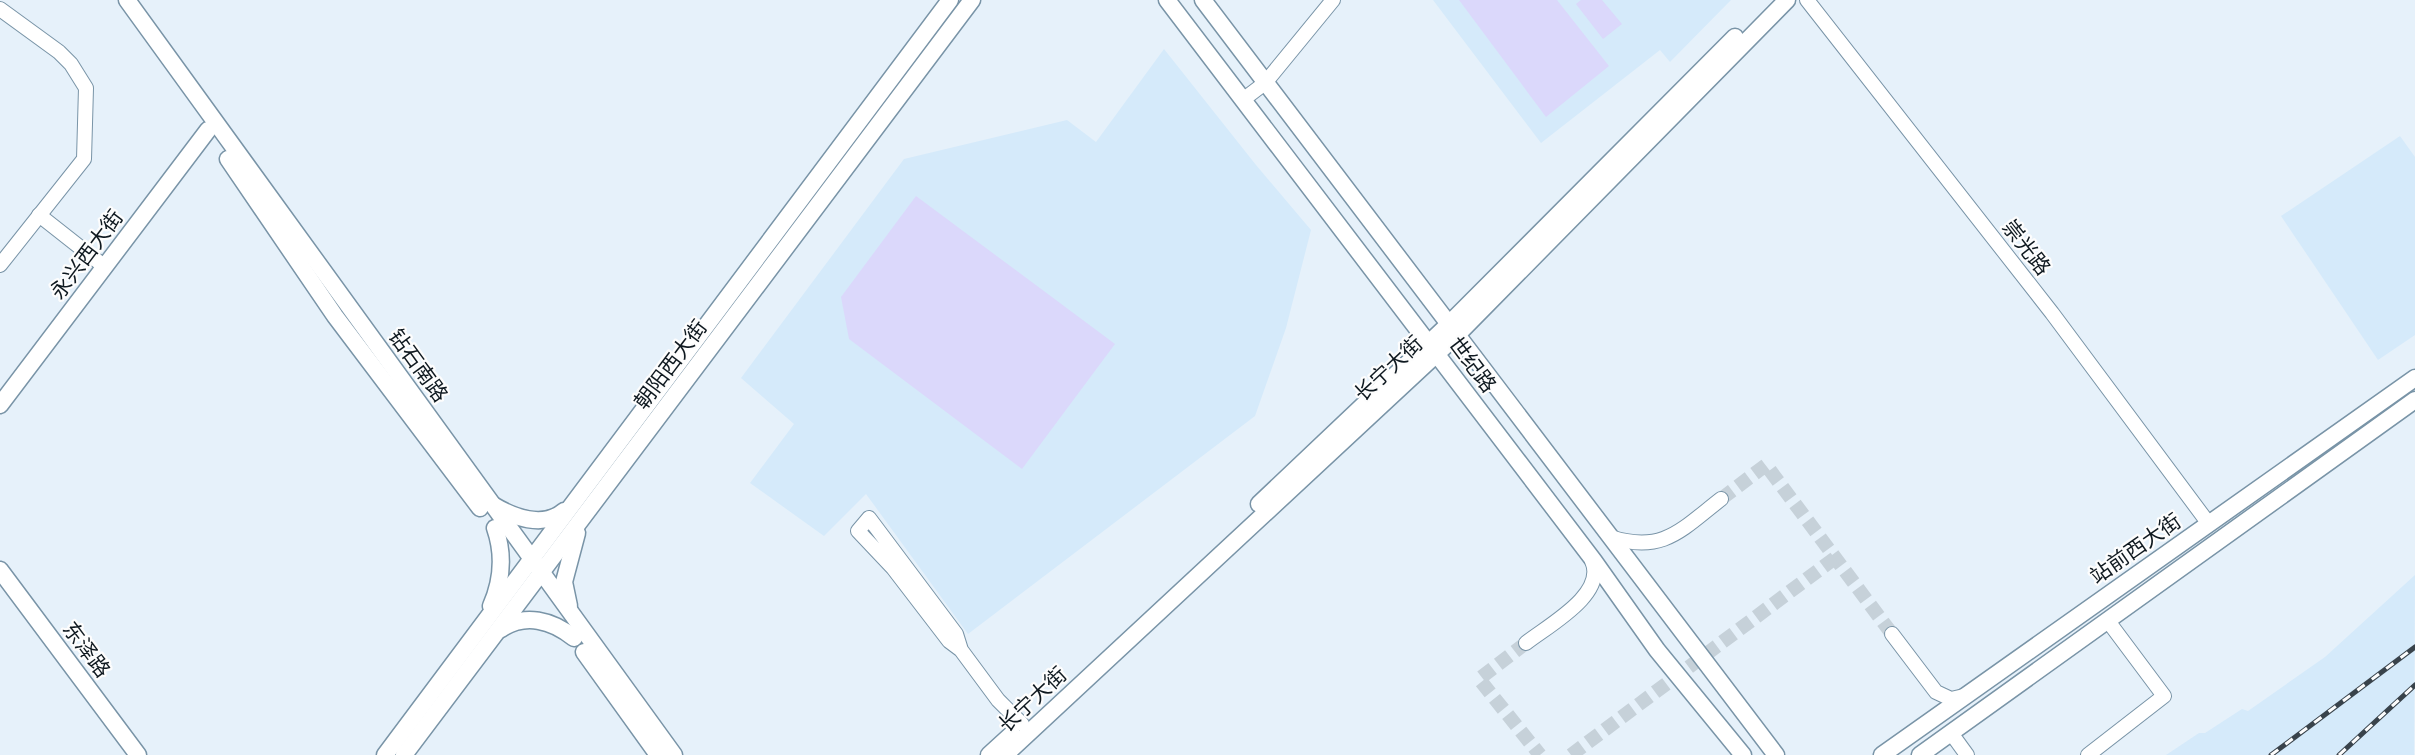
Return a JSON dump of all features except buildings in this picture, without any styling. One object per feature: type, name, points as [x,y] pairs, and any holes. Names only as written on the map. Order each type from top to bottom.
[{"type":"main road","name":"钻石南路","points":[[113,0],[208,130],[335,316],[495,528],[573,618],[674,755]]},
{"type":"main road","name":"钻石南路","points":[[127,0],[490,503],[574,638],[658,755]]},
{"type":"main road","name":"朝阳西大街","points":[[385,755],[490,627],[580,507],[950,0]]},
{"type":"main road","name":"朝阳西大街","points":[[580,507],[972,0]]},
{"type":"main road","name":"世纪路","points":[[1167,0],[1585,548],[1656,650],[1743,755]]},
{"type":"main road","name":"世纪路","points":[[1203,0],[1736,706],[1776,755]]},
{"type":"main road","name":"长宁大街","points":[[1453,330],[1772,0]]},
{"type":"main road","name":"长宁大街","points":[[989,755],[1453,330],[1787,0]]},
{"type":"main road","name":"永兴西大街","points":[[0,405],[208,130]]},
{"type":"main road","name":"长宁大街","points":[[1005,755],[1433,348]]},
{"type":"main road","name":"站前西大街","points":[[1882,755],[2415,378]]},
{"type":"main road","name":"站前西大街","points":[[1920,755],[2415,400]]},
{"type":"main road","points":[[490,503],[516,517],[536,520],[580,507]]},
{"type":"main road","points":[[573,618],[564,582],[580,507]]},
{"type":"main road","points":[[495,528],[501,545],[501,567],[490,627],[528,619],[556,626],[574,638]]},
{"type":"main road","points":[[1585,548],[1606,531]]},
{"type":"main road","name":"东泽路","points":[[0,570],[138,755]]},
{"type":"main road","name":"朝阳西大街","points":[[404,755],[490,627]]},
{"type":"main road","points":[[2029,650],[2042,668]]},
{"type":"main road","points":[[1716,721],[1736,706]]},
{"type":"street","points":[[1244,99],[1265,83],[1333,0]]},
{"type":"street","name":"崇光路","points":[[1807,0],[2052,313],[2209,524]]},
{"type":"street","points":[[0,9],[58,52],[71,64],[86,88],[84,159],[0,265]]},
{"type":"street","points":[[39,215],[105,267]]},
{"type":"street","points":[[1606,531],[1642,544],[1658,542],[1676,534],[1721,500]]},
{"type":"street","points":[[962,650],[949,640],[893,567],[858,531],[869,518],[956,634],[962,650],[998,699],[1022,724]]},
{"type":"street","points":[[1527,643],[1586,596],[1595,582],[1596,574],[1585,548]]},
{"type":"street","points":[[2088,755],[2164,696],[2108,621]]},
{"type":"street","points":[[1892,634],[1936,692],[1951,699],[1964,696]]},
{"type":"street","points":[[1951,733],[1967,755]]},
{"type":"shaded area","points":[[1433,0],[1731,0],[1670,62],[1660,50],[1541,143]]},
{"type":"shaded area","points":[[1459,0],[1557,0],[1609,66],[1546,117]]},
{"type":"shaded area","points":[[1581,0],[1602,0],[1622,24],[1603,39],[1576,4]]},
{"type":"shaded area","points":[[1164,49],[1311,230],[1286,328],[1255,416],[968,634],[866,494],[824,536],[750,483],[794,424],[741,378],[904,159],[1067,120],[1096,142]]},
{"type":"shaded area","points":[[2400,136],[2415,157],[2415,335],[2378,360],[2281,216]]},
{"type":"shaded area","points":[[916,196],[1115,344],[1022,469],[849,339],[841,297]]},
{"type":"shaded area","points":[[2415,575],[2414,755],[2166,755],[2242,709],[2248,711],[2325,657]]},
{"type":"tunnel","points":[[1721,499],[1766,465],[1892,634]]},
{"type":"tunnel","points":[[1571,755],[1835,558]]},
{"type":"tunnel","points":[[1526,643],[1479,679],[1540,755]]},
{"type":"railway","points":[[2271,755],[2415,647]]},
{"type":"railway","points":[[2339,755],[2415,685]]}]
